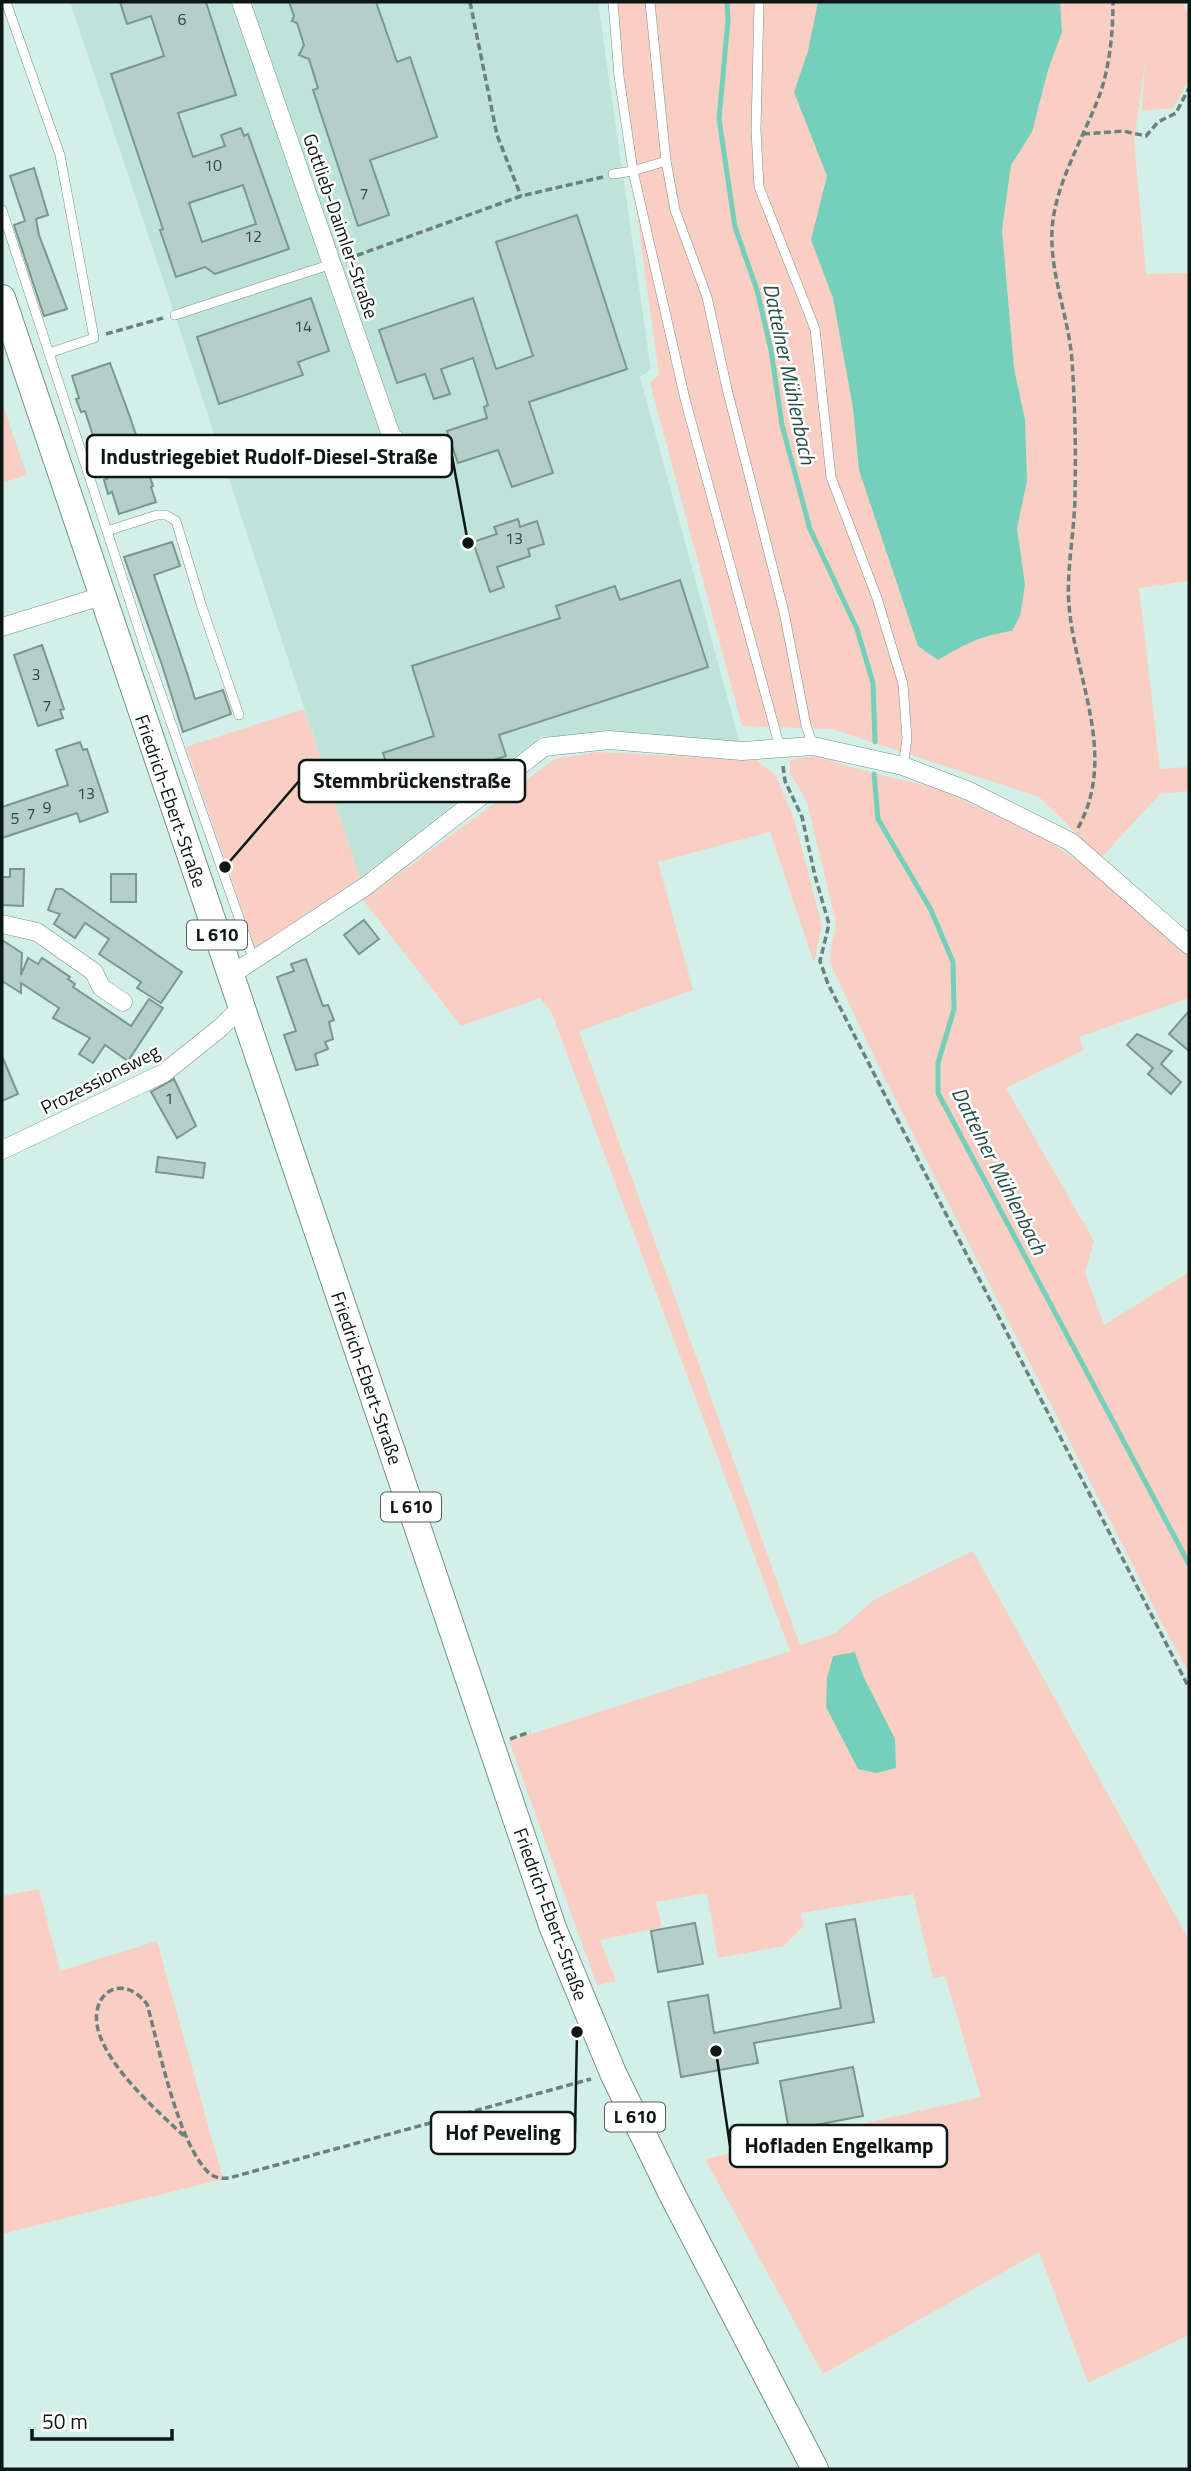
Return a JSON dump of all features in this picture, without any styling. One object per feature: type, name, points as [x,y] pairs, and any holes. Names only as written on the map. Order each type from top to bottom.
[{"type":"main road","name":"Friedrich-Ebert-Straße","points":[[2,298],[554,1928],[613,2073],[673,2196],[815,2469]]},
{"type":"street","name":"Gottlieb-Daimler-Straße","points":[[241,2],[391,435],[414,457]]},
{"type":"street","points":[[2,627],[102,596]]},
{"type":"street","points":[[231,975],[366,886],[544,747],[609,740],[742,751],[813,746],[903,766],[969,791],[1071,842],[1189,945]]},
{"type":"street","points":[[2,924],[37,932],[94,972],[101,987],[123,1002]]},
{"type":"street","name":"Prozessionsweg","points":[[2,1150],[164,1073],[242,1007]]},
{"type":"lane","points":[[6,2],[60,155],[94,338],[49,353]]},
{"type":"lane","points":[[613,2],[619,76],[633,171],[685,399],[780,750]]},
{"type":"lane","points":[[650,2],[666,161],[675,210],[707,297],[727,389],[784,612],[806,725],[813,746]]},
{"type":"lane","points":[[759,2],[756,130],[759,187],[815,329],[831,477],[877,598],[903,684],[907,739],[903,766]]},
{"type":"lane","points":[[613,174],[666,161]]},
{"type":"lane","points":[[2,210],[151,667],[254,961]]},
{"type":"lane","points":[[175,314],[332,264]]},
{"type":"lane","points":[[107,531],[157,515],[166,515],[176,521],[239,715]]},
{"type":"path","points":[[470,2],[497,135],[521,196]]},
{"type":"path","points":[[1071,842],[1085,815],[1095,769],[1094,728],[1068,604],[1075,494],[1072,358],[1052,267],[1052,228],[1060,195],[1101,89],[1113,30],[1113,2]]},
{"type":"path","points":[[1082,134],[1123,131],[1146,136],[1158,122],[1176,113],[1189,88]]},
{"type":"path","points":[[332,264],[521,196],[613,174]]},
{"type":"path","points":[[94,338],[175,314]]},
{"type":"path","points":[[780,750],[785,780],[802,817],[829,924],[820,961],[828,984],[1189,1688]]},
{"type":"path","points":[[184,2136],[147,2004],[128,1988],[114,1988],[106,1992],[99,2002],[97,2015],[97,2030],[105,2049],[147,2102],[184,2136],[208,2172],[220,2179],[613,2073]]},
{"type":"shaded area","points":[[70,2],[598,2],[651,370],[640,377],[742,751],[541,736],[360,878]]},
{"type":"shaded area","points":[[608,2],[1182,2],[1189,15],[1189,80],[1173,108],[1142,111],[1145,64],[1134,140],[1146,274],[1189,273],[1189,581],[1139,588],[1160,769],[1189,767],[1189,791],[1160,794],[1101,858],[1039,797],[832,729],[742,726],[650,383],[659,375]]},
{"type":"shaded area","points":[[818,2],[1060,2],[1062,32],[1048,70],[1032,132],[1011,165],[1002,230],[1014,368],[1025,420],[1027,481],[1017,528],[1025,585],[1020,616],[1012,631],[973,641],[938,660],[918,646],[859,470],[853,408],[833,298],[811,240],[827,176],[794,92],[808,51]]},
{"type":"shaded area","points":[[2,402],[27,475],[2,483]]},
{"type":"shaded area","points":[[304,709],[360,878],[255,948],[186,747]]},
{"type":"shaded area","points":[[597,752],[757,760],[776,776],[795,822],[822,926],[814,963],[770,832],[658,862],[693,990],[579,1031],[800,1645],[836,1633],[875,1599],[973,1551],[1189,1940],[1189,2335],[1088,2383],[1039,2252],[823,2374],[705,2159],[981,2097],[945,1976],[933,1978],[913,1894],[801,1913],[803,1927],[784,1946],[718,1958],[707,1893],[656,1902],[662,1927],[600,1940],[616,1981],[597,1985],[509,1741],[790,1651],[551,1011],[540,998],[461,1026],[363,900],[555,759]],"holes":[[[855,1652],[864,1678],[833,1656]]]},
{"type":"shaded area","points":[[815,756],[937,788],[1037,833],[1099,876],[1189,953],[1189,998],[1079,1037],[1084,1050],[1006,1088],[1094,1241],[1085,1272],[1104,1325],[1189,1272],[1189,1673],[881,1071],[829,961],[836,923],[807,802],[790,773],[790,760]]},
{"type":"shaded area","points":[[855,1652],[864,1678],[895,1739],[896,1768],[876,1773],[858,1769],[826,1707],[827,1678],[833,1656]]},
{"type":"shaded area","points":[[39,1889],[60,1971],[157,1941],[223,2179],[2,2234],[2,1896]]},
{"type":"building","points":[[120,2],[206,2],[236,95],[178,113],[193,157],[225,146],[221,135],[241,128],[244,136],[248,134],[289,249],[215,274],[205,267],[176,277],[160,230],[163,229],[111,74],[164,56],[151,16],[127,24]],"holes":[[[243,185],[256,224],[202,242],[189,203]]]},
{"type":"building","points":[[289,2],[376,2],[397,62],[410,57],[437,137],[370,160],[389,215],[358,226],[313,90],[318,88],[309,59],[299,55],[304,45],[297,23],[292,21],[294,16]]},
{"type":"building","points":[[34,168],[48,215],[36,219],[39,235],[67,309],[44,316],[14,225],[25,221],[10,176]]},
{"type":"building","points":[[577,215],[627,369],[529,402],[553,473],[512,487],[498,450],[458,463],[447,431],[487,418],[484,407],[488,405],[473,358],[441,369],[450,394],[434,399],[425,374],[397,383],[379,330],[473,298],[496,369],[533,356],[496,242]]},
{"type":"building","points":[[311,298],[329,351],[298,362],[303,375],[219,404],[197,337]]},
{"type":"building","points":[[110,363],[153,486],[151,487],[156,502],[119,514],[112,492],[108,494],[104,480],[107,479],[85,411],[81,412],[76,399],[79,398],[72,376]]},
{"type":"building","points":[[518,519],[520,527],[537,521],[544,544],[528,549],[530,556],[497,567],[504,587],[490,592],[473,542],[497,534],[494,527]]},
{"type":"building","points":[[172,542],[180,566],[154,575],[195,699],[223,690],[231,714],[183,732],[124,557]]},
{"type":"building","points":[[680,580],[708,667],[499,735],[506,756],[396,791],[383,753],[434,736],[412,666],[560,618],[556,606],[615,586],[620,600]]},
{"type":"building","points":[[42,645],[64,709],[60,710],[63,718],[38,726],[14,655]]},
{"type":"building","points":[[80,742],[83,750],[87,749],[108,812],[80,822],[77,813],[2,838],[2,807],[68,785],[56,750]]},
{"type":"building","points":[[10,869],[24,869],[23,906],[2,905],[2,877],[10,877]]},
{"type":"building","points":[[111,874],[136,874],[136,902],[111,902]]},
{"type":"building","points":[[56,889],[62,889],[182,972],[161,1003],[137,988],[141,982],[99,954],[109,939],[85,923],[75,938],[54,924],[60,914],[48,910]]},
{"type":"building","points":[[364,920],[379,939],[359,954],[344,935]]},
{"type":"building","points":[[2,940],[22,953],[21,975],[28,958],[38,964],[42,958],[70,977],[68,979],[75,984],[73,987],[131,1026],[149,999],[163,1008],[128,1061],[105,1045],[93,1063],[79,1054],[90,1038],[53,1018],[59,1008],[21,983],[21,993],[2,981]]},
{"type":"building","points":[[306,959],[323,1006],[328,1005],[334,1020],[329,1022],[333,1039],[325,1042],[328,1049],[315,1054],[318,1065],[296,1070],[284,1035],[296,1031],[277,977],[294,971],[291,964]]},
{"type":"building","points":[[1189,1011],[1189,1051],[1169,1034]]},
{"type":"building","points":[[1137,1034],[1172,1051],[1161,1064],[1181,1082],[1171,1094],[1148,1074],[1153,1068],[1127,1045]]},
{"type":"building","points":[[2,1056],[18,1094],[2,1101]]},
{"type":"building","points":[[174,1079],[196,1126],[177,1138],[151,1092]]},
{"type":"building","points":[[158,1157],[205,1163],[203,1178],[156,1172]]},
{"type":"building","points":[[855,1919],[874,2022],[754,2043],[758,2063],[681,2077],[668,2002],[708,1995],[714,2033],[841,2008],[826,1924]]},
{"type":"building","points":[[695,1923],[703,1964],[658,1972],[651,1931]]},
{"type":"building","points":[[853,2067],[863,2116],[789,2130],[780,2081]]},
{"type":"waterway","name":"Dattelner Mühlenbach","points":[[727,2],[728,20],[719,119],[735,227],[757,290],[771,350],[782,425],[810,529],[857,629],[873,683],[875,742]]},
{"type":"waterway","name":"Dattelner Mühlenbach","points":[[874,774],[878,819],[931,910],[953,962],[954,1009],[938,1063],[938,1093],[1189,1564]]},
{"type":"place","name":"Industriegebiet Rudolf-Diesel-Straße","points":[[468,543]]},
{"type":"place","name":"Stemmbrückenstraße","points":[[225,867]]},
{"type":"place","name":"Hof Peveling","points":[[577,2032]]},
{"type":"place","name":"Hofladen Engelkamp","points":[[716,2051]]}]
